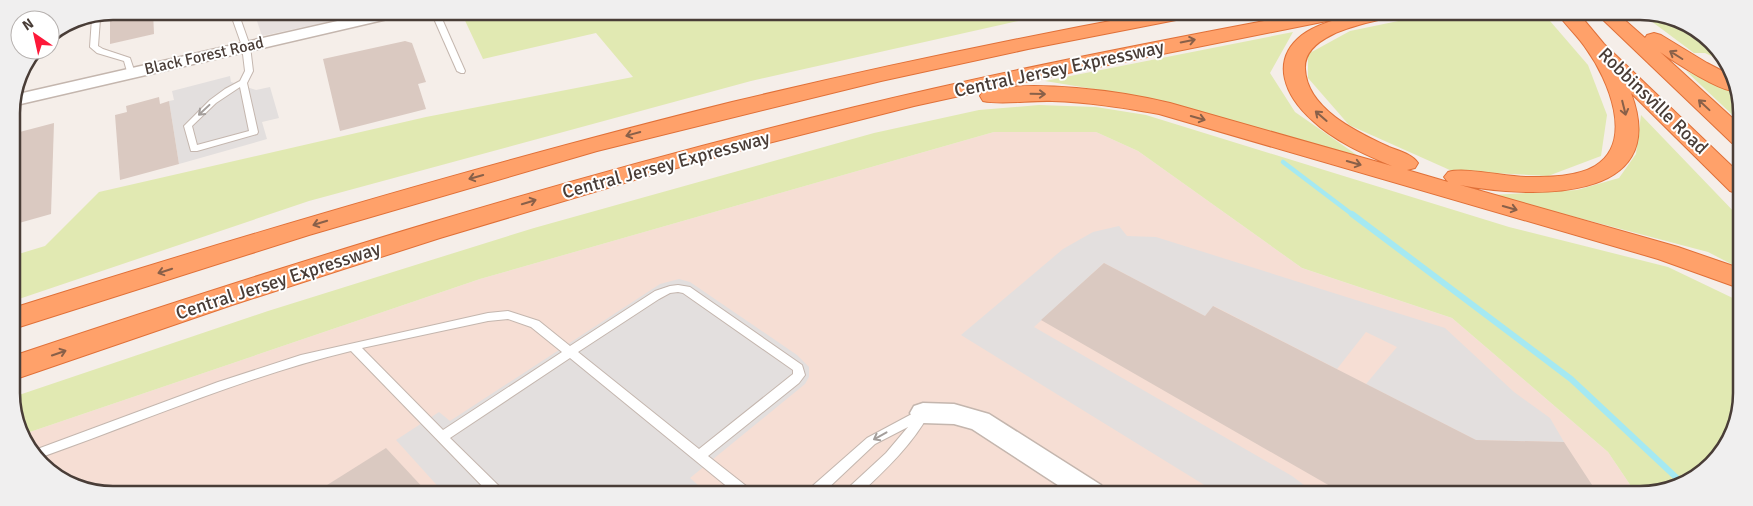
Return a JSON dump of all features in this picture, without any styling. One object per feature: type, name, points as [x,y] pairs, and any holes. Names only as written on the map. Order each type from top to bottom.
[{"type":"highway","points":[[665,125],[921,56],[1072,20]]},
{"type":"highway","name":"Central Jersey Expressway","points":[[20,317],[412,195],[665,125],[968,54],[1145,20]]},
{"type":"highway","name":"Central Jersey Expressway","points":[[20,366],[270,282],[424,234],[681,160],[855,114],[1014,77],[1301,20]]},
{"type":"highway","points":[[1358,20],[1339,25],[1314,37],[1297,54],[1294,64],[1294,75],[1298,88],[1307,101],[1319,114],[1357,141],[1407,163],[1470,180],[1534,185],[1560,183],[1602,173],[1614,165],[1622,154],[1627,139],[1627,121],[1620,93],[1598,48]]},
{"type":"highway","name":"Robbinsville Road","points":[[1573,20],[1598,48],[1733,180]]},
{"type":"highway","name":"Robbinsville Road","points":[[1614,20],[1733,131]]},
{"type":"highway","points":[[1629,20],[1680,57],[1727,81]]},
{"type":"highway","points":[[681,160],[960,99],[1031,94],[1094,97],[1162,108],[1668,252],[1733,276]]},
{"type":"street","name":"Black Forest Road","points":[[21,99],[361,20]]},
{"type":"street","points":[[923,413],[954,414],[980,421],[1080,486]]},
{"type":"lane","points":[[237,20],[246,46],[249,71],[243,83],[232,88],[206,107],[188,126],[194,150],[254,132],[243,83]]},
{"type":"lane","points":[[439,20],[461,71]]},
{"type":"lane","points":[[96,22],[94,47],[100,51],[127,60],[132,73]]},
{"type":"lane","points":[[442,437],[666,289],[677,288],[686,290],[798,368],[799,375],[699,456]]},
{"type":"lane","points":[[42,453],[222,385],[302,359],[488,317],[508,315],[536,324],[736,486]]},
{"type":"lane","points":[[354,347],[490,486]]},
{"type":"lane","points":[[822,486],[871,441],[923,413]]},
{"type":"lane","points":[[860,486],[892,456],[910,435],[923,413]]},
{"type":"shaded area","points":[[257,20],[336,20],[262,36]]},
{"type":"shaded area","points":[[230,76],[231,82],[256,90],[270,87],[279,118],[262,122],[267,139],[179,164],[169,101],[174,100],[172,91]]},
{"type":"shaded area","points":[[994,132],[1096,132],[1138,151],[1302,268],[1452,318],[1608,452],[1631,486],[113,486],[89,483],[56,467],[36,445],[29,432],[480,279]]},
{"type":"shaded area","points":[[1119,226],[1127,236],[1156,237],[1445,328],[1514,392],[1550,418],[1564,442],[1476,440],[1366,384],[1397,347],[1366,332],[1337,369],[1214,306],[1205,316],[1104,263],[1034,327],[1292,476],[1305,486],[1206,486],[961,335],[1063,249],[1093,232]]},
{"type":"shaded area","points":[[679,279],[690,282],[797,355],[809,367],[809,377],[805,384],[690,478],[699,486],[438,486],[396,440],[439,412],[450,421],[660,284]]},
{"type":"green space","points":[[465,20],[1023,20],[751,81],[309,201],[20,299],[20,254],[45,246],[99,192],[426,117],[633,77],[596,33],[483,59]]},
{"type":"green space","points":[[1403,20],[1549,20],[1588,65],[1607,115],[1601,156],[1548,176],[1452,171],[1349,125],[1308,78],[1308,54],[1350,31]]},
{"type":"green space","points":[[1651,21],[1670,25],[1692,36],[1714,57],[1705,53],[1694,53]]},
{"type":"green space","points":[[1293,32],[1270,73],[1295,112],[1364,160],[1160,100],[1045,81]]},
{"type":"green space","points":[[1686,71],[1730,90],[1733,115]]},
{"type":"green space","points":[[1039,105],[1096,107],[1146,115],[1509,227],[1668,267],[1733,298],[1733,393],[1728,423],[1717,445],[1710,454],[1686,474],[1664,483],[1631,486],[1608,452],[1452,318],[1302,268],[1138,151],[1096,132],[994,132],[480,279],[29,432],[25,423],[20,395],[268,311],[534,228],[874,133],[979,110]]},
{"type":"green space","points":[[1641,115],[1733,211],[1733,265],[1708,252],[1492,195],[1577,190],[1619,178],[1636,154]]},
{"type":"building","points":[[110,20],[153,20],[154,34],[110,44]]},
{"type":"building","points":[[405,41],[412,43],[426,82],[418,84],[426,109],[340,131],[323,59]]},
{"type":"building","points":[[159,97],[160,104],[169,101],[179,164],[120,180],[115,115],[127,112],[126,106]]},
{"type":"building","points":[[54,123],[51,214],[20,223],[20,132]]},
{"type":"building","points":[[1104,263],[1205,316],[1213,306],[1476,440],[1564,442],[1593,486],[1330,486],[1041,320]]},
{"type":"building","points":[[386,448],[421,486],[326,486]]},
{"type":"waterway","points":[[1283,162],[1353,215]]},
{"type":"waterway","points":[[1352,214],[1571,379],[1677,478]]}]
